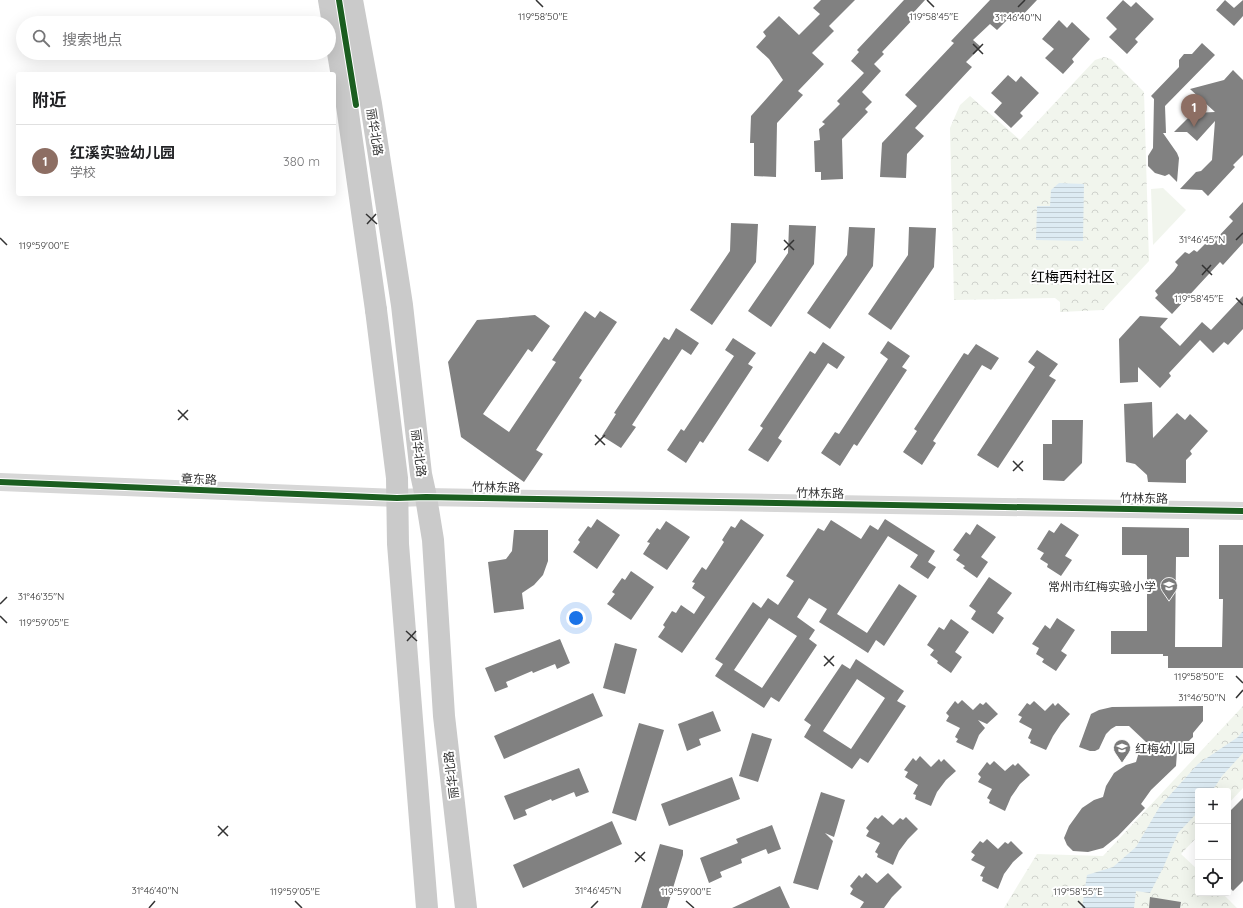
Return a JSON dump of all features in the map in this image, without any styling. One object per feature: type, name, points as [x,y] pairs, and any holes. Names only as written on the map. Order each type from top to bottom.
[{"type":"main road","name":"丽华北路","points":[[330,0],[333,16]]},
{"type":"main road","name":"丽华北路","points":[[352,0],[371,104],[402,305],[421,474],[434,540],[444,716],[466,908]]},
{"type":"main road","name":"丽华北路","points":[[336,37],[376,310],[397,478],[398,544],[427,908]]},
{"type":"street","name":"章东路","points":[[0,482],[397,498]]},
{"type":"street","name":"竹林东路","points":[[397,498],[426,497],[1243,511]]},
{"type":"green space","points":[[1104,57],[1111,59],[1144,92],[1149,261],[1103,310],[1060,312],[1060,302],[1055,298],[954,300],[950,128],[960,105],[970,96],[1020,140],[1095,60]]},
{"type":"green space","points":[[1163,188],[1186,210],[1153,245],[1151,189]]},
{"type":"green space","points":[[1243,706],[1243,788],[1231,801],[1231,788],[1195,788],[1195,839],[1181,854],[1195,867],[1195,896],[1225,896],[1237,908],[1004,908],[1037,854],[1103,856]]},
{"type":"shaded area","points":[[1059,183],[1084,184],[1083,241],[1036,240],[1037,206],[1050,206],[1051,190]]},
{"type":"shaded area","points":[[1243,731],[1243,753],[1222,776],[1214,788],[1195,788],[1195,815],[1178,833],[1163,868],[1150,893],[1136,891],[1134,908],[1082,908],[1087,875],[1113,867],[1136,847],[1160,806],[1198,764],[1238,737]]},
{"type":"building","points":[[821,0],[855,0],[829,26],[834,31],[812,53],[824,64],[798,91],[803,95],[777,123],[776,177],[754,176],[754,143],[750,143],[751,116],[783,80],[769,59],[756,47],[766,36],[763,32],[779,16],[799,35],[820,14],[813,8]]},
{"type":"building","points":[[904,0],[925,0],[914,12],[917,15],[882,52],[884,54],[874,64],[881,71],[862,92],[872,102],[865,109],[868,112],[842,139],[843,179],[821,180],[821,172],[815,172],[814,141],[820,140],[819,129],[825,124],[822,122],[840,104],[837,101],[864,73],[851,61],[859,52],[857,50]]},
{"type":"building","points":[[990,0],[1037,0],[1017,21],[1011,16],[997,30],[990,24],[973,40],[981,47],[966,62],[972,67],[915,128],[924,136],[907,154],[906,178],[880,177],[882,143],[917,106],[905,95],[954,43],[951,41]]},
{"type":"building","points":[[1123,0],[1131,7],[1136,2],[1154,19],[1135,39],[1138,42],[1127,54],[1109,37],[1117,29],[1106,18]]},
{"type":"building","points":[[1225,0],[1234,8],[1243,0],[1243,16],[1234,26],[1216,10]]},
{"type":"building","points":[[1059,20],[1067,28],[1072,22],[1090,39],[1072,59],[1074,62],[1063,74],[1045,58],[1054,49],[1042,39]]},
{"type":"building","points":[[1202,43],[1215,55],[1165,106],[1166,133],[1163,133],[1179,158],[1177,182],[1169,174],[1165,176],[1155,173],[1148,166],[1148,156],[1153,148],[1154,99],[1151,96],[1179,67],[1179,60],[1184,54],[1192,54]]},
{"type":"building","points":[[1233,70],[1243,80],[1243,155],[1233,165],[1235,167],[1208,196],[1202,190],[1180,189],[1196,172],[1201,171],[1212,160],[1215,121],[1197,141],[1187,132],[1174,132],[1193,113],[1215,112],[1190,89],[1224,80]]},
{"type":"building","points":[[1008,75],[1016,82],[1021,76],[1039,93],[1020,113],[1023,116],[1011,128],[994,112],[1002,103],[991,93]]},
{"type":"building","points":[[1243,202],[1243,243],[1223,265],[1220,262],[1172,314],[1155,298],[1158,295],[1155,291],[1174,271],[1178,265],[1175,262],[1185,252],[1189,254],[1194,250],[1197,252],[1213,236],[1216,239],[1233,221],[1229,217]]},
{"type":"building","points":[[731,223],[758,224],[756,262],[712,325],[690,310],[730,251]]},
{"type":"building","points":[[789,225],[816,226],[814,264],[771,327],[748,311],[788,253]]},
{"type":"building","points":[[849,227],[875,228],[873,266],[830,329],[807,313],[847,255]]},
{"type":"building","points":[[909,227],[936,228],[934,267],[891,330],[868,314],[908,255]]},
{"type":"building","points":[[1243,296],[1243,329],[1228,345],[1224,342],[1213,353],[1200,340],[1169,373],[1171,376],[1160,388],[1138,367],[1138,382],[1120,383],[1119,339],[1140,316],[1168,318],[1160,327],[1180,346],[1202,322],[1211,330]]},
{"type":"building","points":[[585,311],[595,318],[600,311],[617,322],[579,378],[582,380],[536,450],[543,454],[524,482],[461,437],[448,362],[477,320],[535,315],[550,326],[532,352],[528,349],[483,414],[509,432],[556,362],[552,360]]},
{"type":"building","points":[[676,328],[699,343],[691,355],[682,349],[632,425],[636,427],[621,448],[602,436],[616,414],[614,413],[664,337],[669,340]]},
{"type":"building","points":[[733,338],[756,353],[748,364],[753,367],[703,443],[700,441],[686,463],[667,450],[681,429],[684,431],[734,356],[725,350]]},
{"type":"building","points":[[888,341],[910,356],[902,367],[907,370],[857,446],[854,444],[840,466],[821,453],[835,432],[839,434],[888,359],[880,353]]},
{"type":"building","points":[[823,342],[845,357],[837,369],[828,363],[778,438],[782,441],[768,462],[748,450],[763,428],[760,426],[810,351],[815,354]]},
{"type":"building","points":[[976,344],[999,358],[991,370],[982,365],[933,441],[936,443],[922,465],[903,452],[917,431],[914,429],[964,353],[968,355]]},
{"type":"building","points":[[1037,350],[1058,364],[1049,376],[1056,380],[998,468],[977,455],[1035,367],[1028,362]]},
{"type":"building","points":[[1152,402],[1153,438],[1177,413],[1185,420],[1190,414],[1208,431],[1190,451],[1192,454],[1186,460],[1186,483],[1148,482],[1147,475],[1135,464],[1126,462],[1124,404]]},
{"type":"building","points":[[1052,420],[1083,420],[1082,463],[1064,481],[1043,480],[1043,444],[1052,444]]},
{"type":"building","points":[[597,519],[620,535],[597,569],[573,552],[580,542],[578,540],[588,526],[591,528]]},
{"type":"building","points":[[741,519],[764,535],[682,653],[658,637],[665,627],[663,625],[672,611],[676,613],[681,605],[694,614],[705,597],[692,588],[695,583],[692,582],[702,567],[706,570],[724,542],[722,540],[731,526],[735,528]]},
{"type":"building","points":[[885,519],[935,551],[928,562],[936,567],[928,579],[910,567],[918,555],[888,536],[837,614],[867,633],[899,584],[917,596],[884,646],[876,640],[868,653],[819,622],[827,609],[809,598],[797,617],[815,630],[809,639],[817,645],[779,702],[771,697],[764,708],[715,676],[723,664],[715,659],[753,602],[761,608],[768,598],[778,605],[794,581],[786,576],[818,528],[824,531],[831,520],[861,539],[870,525],[878,530]],"holes":[[[769,618],[797,636],[762,688],[734,670]]]},
{"type":"building","points":[[666,521],[690,537],[667,570],[643,554],[650,543],[647,542],[657,528],[660,530]]},
{"type":"building","points":[[1061,523],[1079,535],[1065,556],[1072,560],[1061,576],[1047,567],[1048,564],[1040,559],[1044,553],[1037,549],[1049,530],[1054,533]]},
{"type":"building","points":[[977,524],[996,537],[981,557],[988,562],[977,578],[963,568],[965,566],[956,560],[960,555],[953,550],[966,532],[970,535]]},
{"type":"building","points":[[1122,527],[1189,528],[1189,557],[1176,557],[1175,647],[1222,647],[1223,599],[1219,599],[1219,545],[1243,545],[1243,668],[1168,668],[1168,656],[1163,656],[1163,654],[1111,654],[1111,631],[1147,631],[1147,555],[1122,555]]},
{"type":"building","points":[[514,530],[548,530],[548,561],[543,575],[534,585],[522,593],[524,609],[494,613],[488,562],[506,559],[512,551]]},
{"type":"building","points":[[631,571],[654,587],[631,620],[607,604],[615,594],[612,592],[622,578],[625,580]]},
{"type":"building","points":[[989,577],[1012,593],[997,613],[1004,618],[993,634],[971,619],[976,611],[969,606]]},
{"type":"building","points":[[1057,618],[1075,630],[1061,651],[1067,655],[1056,671],[1042,662],[1044,659],[1036,654],[1039,648],[1032,644],[1045,625],[1050,629]]},
{"type":"building","points":[[951,619],[969,632],[955,652],[962,657],[951,673],[937,663],[938,661],[930,655],[934,650],[927,645],[939,627],[944,630]]},
{"type":"building","points":[[560,639],[570,663],[557,669],[555,664],[533,673],[532,671],[506,682],[508,687],[495,692],[485,668]]},
{"type":"building","points":[[615,643],[637,649],[625,694],[603,688]]},
{"type":"building","points":[[856,659],[904,691],[897,701],[906,706],[868,763],[860,758],[852,769],[804,737],[811,725],[804,720],[842,664],[850,669]],"holes":[[[857,679],[885,698],[851,749],[823,731]]]},
{"type":"building","points":[[593,693],[603,716],[504,759],[494,736]]},
{"type":"building","points":[[962,700],[973,710],[980,703],[983,705],[986,702],[998,714],[987,724],[978,720],[985,728],[979,735],[973,750],[956,742],[958,739],[955,737],[960,728],[946,721],[949,716],[946,713],[955,701],[958,704]]},
{"type":"building","points":[[1034,701],[1045,711],[1053,703],[1055,706],[1058,703],[1070,714],[1053,736],[1046,750],[1030,743],[1031,740],[1028,738],[1032,729],[1019,722],[1022,717],[1018,715],[1027,703],[1030,705]]},
{"type":"building","points":[[1203,706],[1203,721],[1193,733],[1193,737],[1177,752],[1176,766],[1151,790],[1141,804],[1145,808],[1118,836],[1103,848],[1088,852],[1073,851],[1067,845],[1064,838],[1069,826],[1082,808],[1094,800],[1103,797],[1106,786],[1114,773],[1126,765],[1136,762],[1139,752],[1146,742],[1129,726],[1116,726],[1106,734],[1099,749],[1090,751],[1079,747],[1091,714],[1099,710],[1112,707]]},
{"type":"building","points":[[713,711],[721,731],[699,739],[701,745],[687,751],[678,724]]},
{"type":"building","points":[[639,723],[664,730],[636,821],[612,813]]},
{"type":"building","points":[[752,733],[772,739],[758,782],[739,776]]},
{"type":"building","points":[[920,756],[931,767],[939,759],[941,762],[944,759],[956,771],[946,780],[937,792],[931,806],[915,799],[916,795],[913,794],[918,785],[905,777],[908,772],[904,770],[913,758],[916,761]]},
{"type":"building","points":[[994,761],[1005,771],[1013,764],[1015,766],[1018,763],[1030,775],[1020,784],[1011,797],[1005,811],[989,803],[990,800],[987,798],[992,789],[978,782],[981,777],[978,774],[987,762],[990,765]]},
{"type":"building","points":[[579,768],[589,792],[576,797],[574,792],[552,801],[551,799],[525,810],[527,815],[514,820],[504,796]]},
{"type":"building","points":[[732,777],[740,799],[669,826],[661,804]]},
{"type":"building","points":[[821,792],[845,800],[834,837],[825,833],[833,841],[818,890],[793,883]]},
{"type":"building","points":[[1243,798],[1243,881],[1233,891],[1231,889],[1231,810]]},
{"type":"building","points":[[882,815],[893,825],[900,818],[903,820],[906,817],[918,829],[899,851],[893,865],[877,857],[878,854],[875,852],[880,843],[866,836],[869,831],[866,828],[875,817],[878,819]]},
{"type":"building","points":[[612,821],[622,844],[523,888],[513,865]]},
{"type":"building","points":[[772,825],[781,849],[768,854],[766,849],[741,859],[742,863],[720,872],[722,877],[709,883],[700,858],[738,843],[736,839]]},
{"type":"building","points":[[987,839],[998,849],[1005,842],[1008,844],[1011,841],[1023,853],[1013,862],[1004,874],[998,889],[982,881],[983,877],[980,876],[985,867],[971,860],[975,855],[971,852],[980,841],[983,843]]},
{"type":"building","points":[[660,844],[683,850],[683,855],[667,908],[641,908]]},
{"type":"building","points":[[866,873],[877,883],[888,873],[902,887],[884,908],[860,908],[864,902],[850,894],[853,889],[850,886],[859,875],[862,878]]},
{"type":"building","points":[[780,886],[790,908],[732,908]]},
{"type":"building","points":[[1150,897],[1181,902],[1180,908],[1149,908]]},
{"type":"cycle path","points":[[339,0],[356,105]]},
{"type":"cycle path","points":[[0,482],[397,498],[426,497],[1243,511]]},
{"type":"place","name":"红溪实验幼儿园","points":[[1194,127]]},
{"type":"place","name":"常州市红梅实验小学","points":[[1169,601]]},
{"type":"place","name":"红梅幼儿园","points":[[1122,763]]},
{"type":"district","name":"红梅西村社区","points":[[1073,277]]}]
